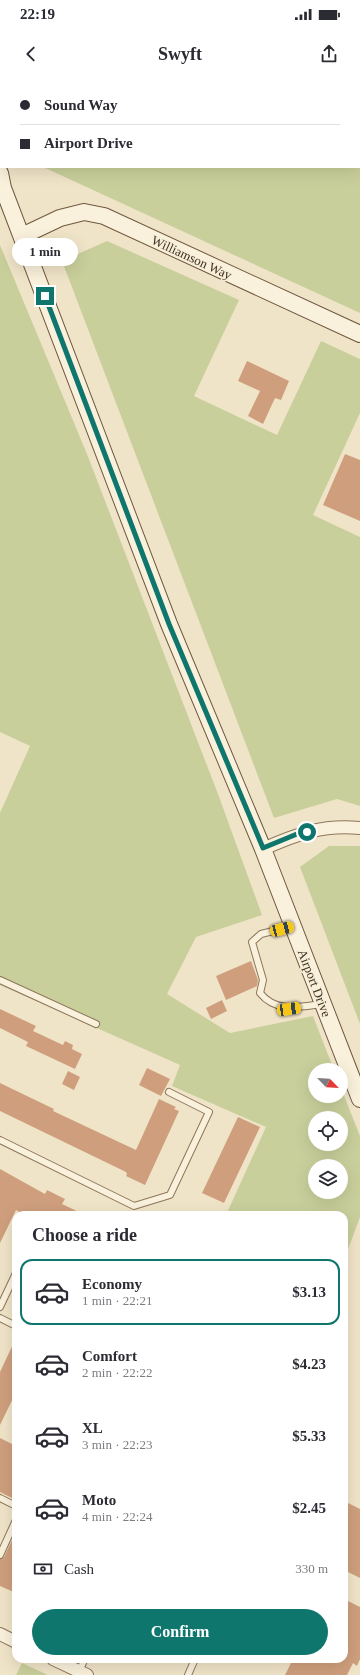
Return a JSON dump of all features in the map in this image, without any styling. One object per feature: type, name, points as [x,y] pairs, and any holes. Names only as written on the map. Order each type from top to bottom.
[{"type":"main road","name":"Airport Drive","points":[[0,173],[3,188],[169,624],[263,848],[360,1099]]},
{"type":"main road","name":"Williamson Way","points":[[22,236],[60,218],[84,212],[104,216],[360,334]]},
{"type":"street","points":[[263,848],[297,834],[340,826],[360,828]]},
{"type":"street","points":[[0,1634],[12,1640]]},
{"type":"street","points":[[62,1663],[83,1673]]},
{"type":"lane","points":[[293,926],[261,934],[252,942],[263,980],[260,993],[266,1001],[289,1009],[323,1004]]},
{"type":"lane","points":[[0,980],[96,1024]]},
{"type":"lane","points":[[0,1140],[134,1206],[170,1195],[209,1112],[169,1092]]},
{"type":"lane","points":[[0,1307],[12,1282]]},
{"type":"lane","points":[[0,1318],[12,1324]]},
{"type":"lane","points":[[0,1498],[12,1504]]},
{"type":"lane","points":[[0,1555],[12,1529]]},
{"type":"lane","points":[[83,1673],[84,1663]]},
{"type":"lane","points":[[190,1674],[194,1663]]},
{"type":"green space","points":[[45,168],[360,168],[360,313]]},
{"type":"green space","points":[[107,241],[239,300],[194,396],[277,435],[321,341],[360,359],[360,413],[313,515],[360,537],[360,806],[337,799],[274,818],[62,261]]},
{"type":"green space","points":[[0,245],[87,454],[218,794],[262,915],[196,937],[167,994],[230,1033],[313,1016],[331,1063],[308,1063],[308,1103],[347,1103],[360,1136],[360,1217],[348,1249],[348,1211],[228,1211],[266,1127],[172,1086],[180,1065],[0,985],[0,813],[30,746],[0,732]]},
{"type":"green space","points":[[329,846],[360,846],[360,1024],[300,867]]},
{"type":"green space","points":[[22,1663],[48,1675],[16,1675]]},
{"type":"building","points":[[247,361],[289,381],[281,400],[275,398],[263,424],[248,416],[260,391],[238,381]]},
{"type":"building","points":[[345,454],[360,460],[360,521],[323,505]]},
{"type":"building","points":[[251,961],[258,980],[257,986],[226,1000],[216,976]]},
{"type":"building","points":[[222,1000],[227,1011],[211,1019],[206,1008]]},
{"type":"building","points":[[0,1009],[36,1026],[33,1031],[63,1045],[65,1041],[73,1045],[72,1049],[82,1054],[75,1069],[26,1046],[28,1042],[0,1028]]},
{"type":"building","points":[[147,1068],[170,1079],[161,1096],[139,1085]]},
{"type":"building","points":[[68,1071],[80,1077],[74,1090],[62,1084]]},
{"type":"building","points":[[0,1083],[54,1109],[53,1111],[136,1150],[159,1099],[176,1107],[174,1109],[179,1111],[145,1185],[126,1176],[126,1172],[0,1111]]},
{"type":"building","points":[[238,1117],[260,1127],[224,1203],[202,1193]]},
{"type":"building","points":[[0,1169],[45,1194],[47,1190],[65,1199],[62,1204],[77,1211],[12,1211],[12,1218],[0,1243]]},
{"type":"building","points":[[12,1346],[12,1400],[0,1425],[0,1372]]},
{"type":"building","points":[[0,1438],[12,1444],[12,1498],[0,1492]]},
{"type":"building","points":[[348,1503],[360,1509],[360,1578],[348,1572]]},
{"type":"building","points":[[12,1540],[12,1591],[0,1586],[0,1559],[4,1557]]},
{"type":"building","points":[[348,1601],[360,1607],[360,1659],[357,1666],[353,1663],[347,1675],[285,1675],[291,1663],[348,1663]]},
{"type":"route","points":[[45,296],[169,624],[263,848],[297,834],[307,832]]}]
